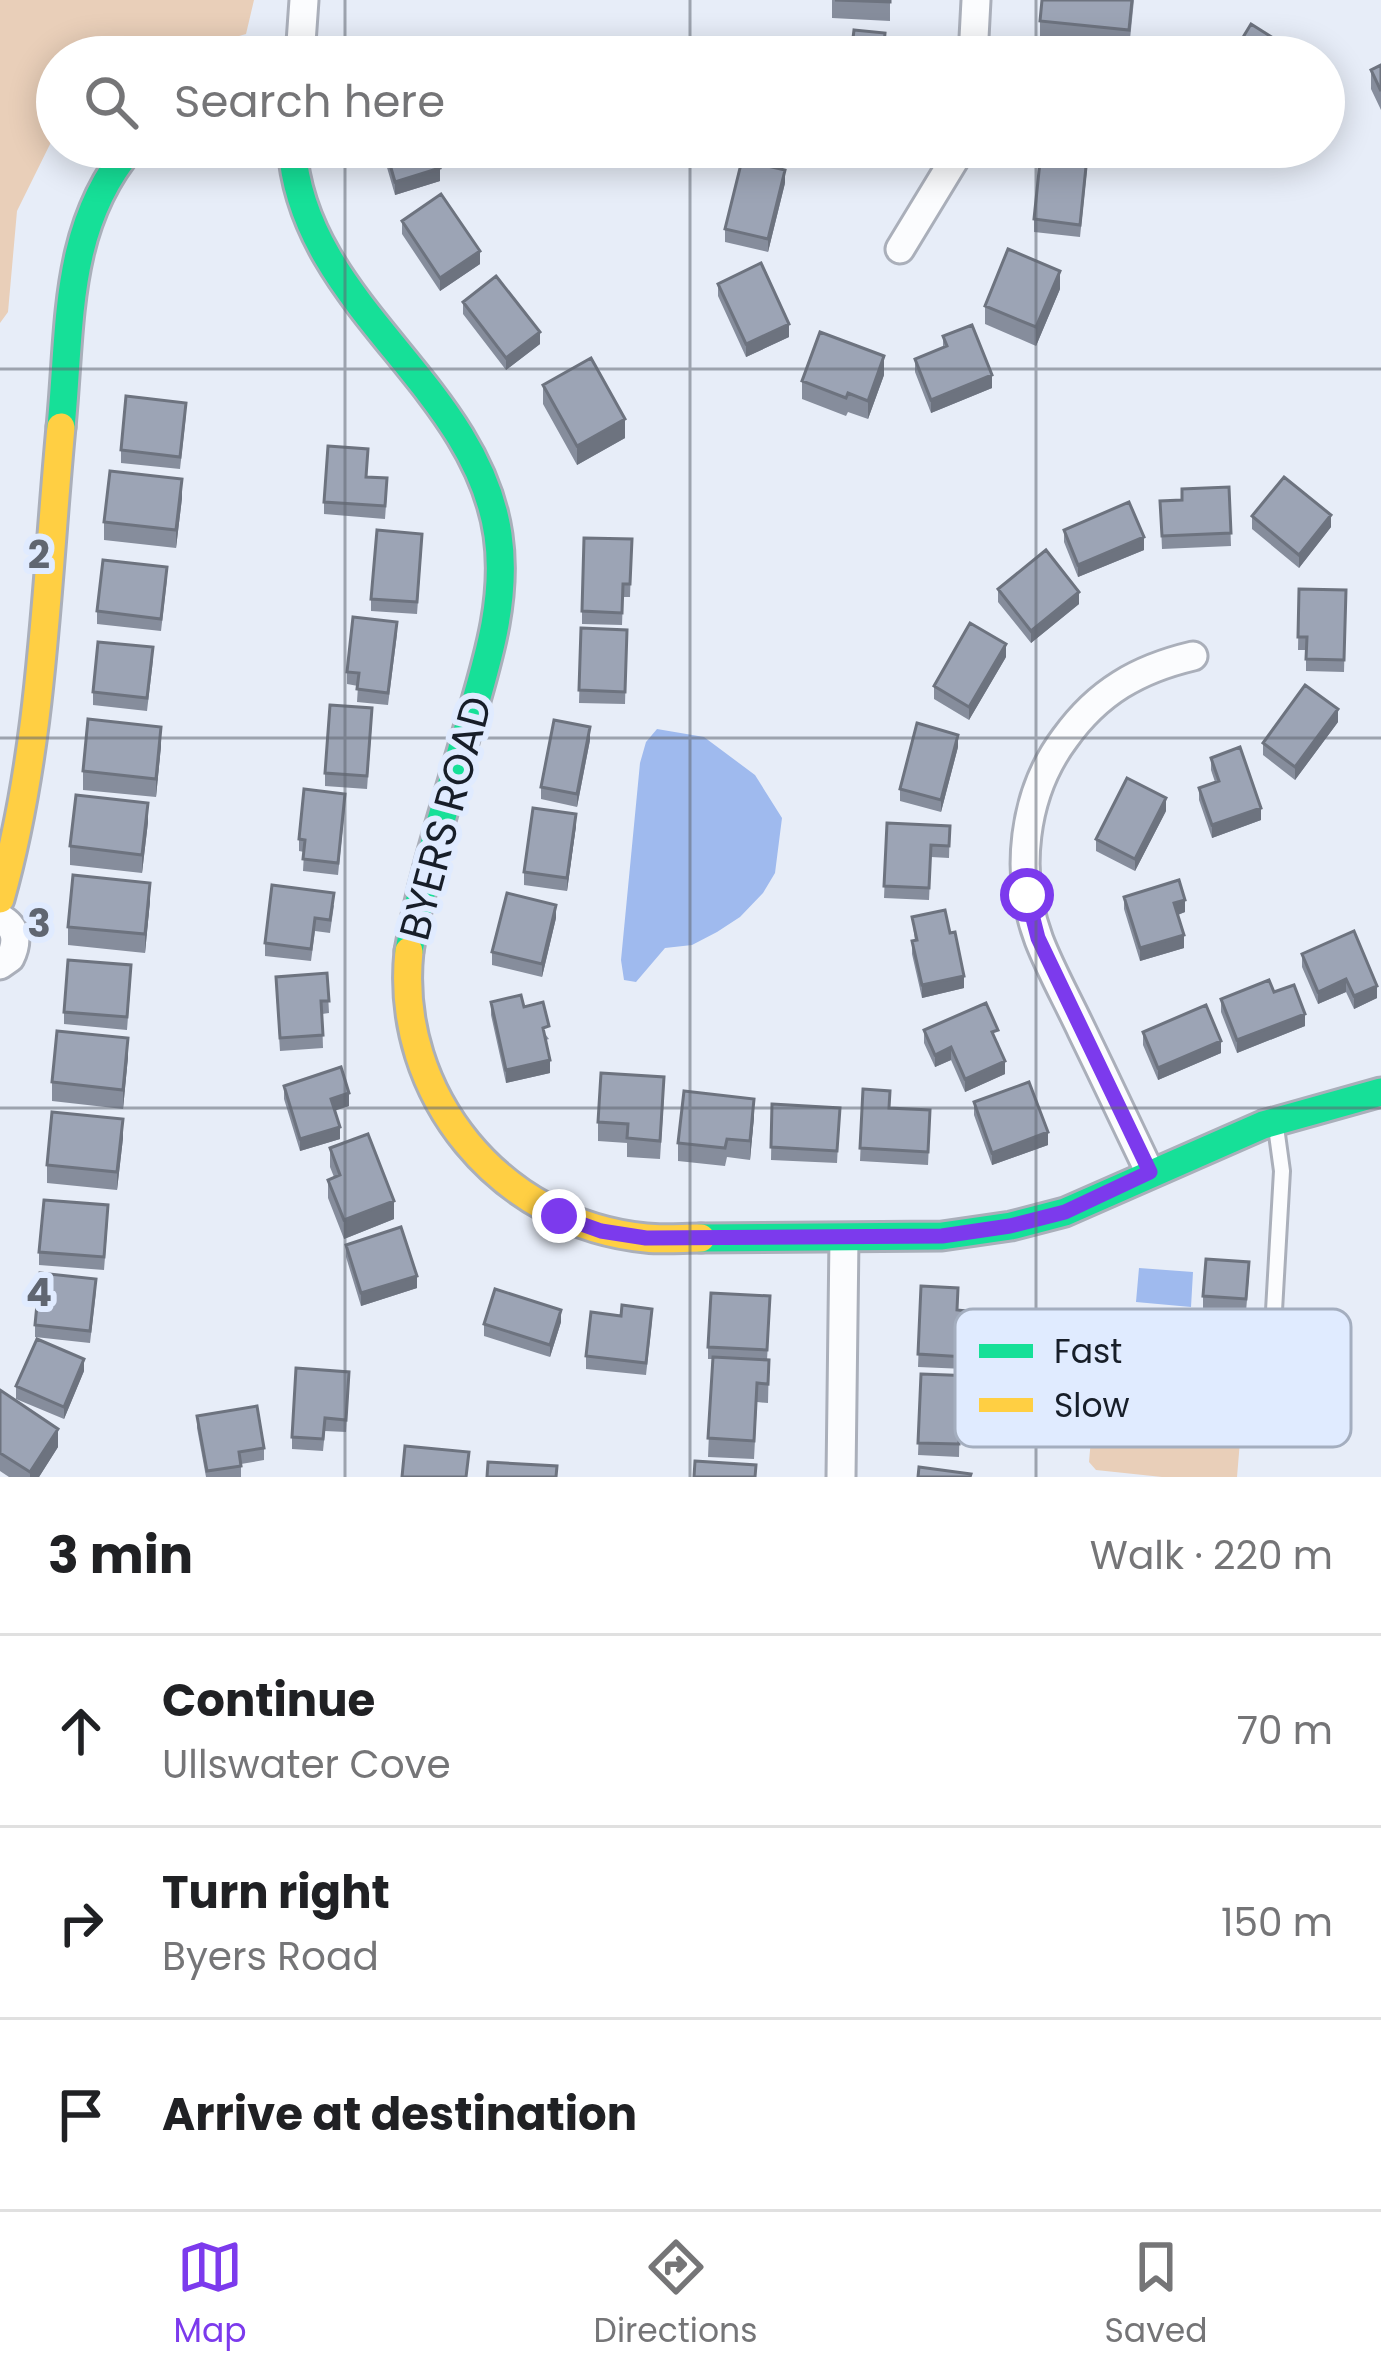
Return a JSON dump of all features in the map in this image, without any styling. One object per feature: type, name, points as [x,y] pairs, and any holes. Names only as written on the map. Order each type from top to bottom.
[{"type":"street","points":[[301,36],[304,0]]},
{"type":"street","points":[[974,36],[976,0]]},
{"type":"street","points":[[0,899],[28,773],[79,242],[93,201],[112,168]]},
{"type":"street","name":"BYERS ROAD","points":[[296,168],[308,224],[337,280],[448,417],[474,459],[494,509],[502,566],[494,640],[409,934],[406,992],[414,1046],[436,1100],[469,1149],[512,1189],[559,1216],[601,1231],[646,1238],[942,1236],[1065,1212],[1275,1122],[1381,1092]]},
{"type":"street","points":[[900,249],[949,168]]},
{"type":"street","points":[[1150,1172],[1038,938],[1027,895],[1025,846],[1040,780],[1078,720],[1136,673],[1193,656]]},
{"type":"street","points":[[0,919],[11,926],[15,937],[10,958],[0,964]]},
{"type":"street","points":[[841,1477],[844,1238]]},
{"type":"lane","points":[[1274,1309],[1282,1171],[1275,1122]]},
{"type":"shaded area","points":[[0,0],[254,0],[246,34],[239,36],[36,36],[38,168],[17,211],[8,312],[0,323]]},
{"type":"shaded area","points":[[1090,1447],[1240,1447],[1237,1477],[1162,1477],[1096,1470],[1089,1462]]},
{"type":"water","points":[[657,729],[704,737],[755,775],[782,818],[775,873],[763,893],[717,932],[692,945],[665,948],[636,982],[624,980],[621,960],[640,763],[646,742]]},
{"type":"water","points":[[1139,1268],[1193,1272],[1191,1307],[1136,1302]]},
{"type":"building","points":[[1042,0],[1132,0],[1129,30],[1040,21]]},
{"type":"building","points":[[1251,24],[1270,36],[1244,36]]},
{"type":"building","points":[[854,30],[885,33],[885,36],[853,36]]},
{"type":"building","points":[[1381,65],[1381,91],[1371,70]]},
{"type":"building","points":[[391,168],[440,168],[395,182]]},
{"type":"building","points":[[740,168],[785,170],[768,239],[725,229]]},
{"type":"building","points":[[1039,168],[1086,168],[1080,225],[1034,219]]},
{"type":"building","points":[[441,194],[480,251],[440,278],[402,221]]},
{"type":"building","points":[[1008,249],[1060,271],[1036,327],[985,306]]},
{"type":"building","points":[[761,263],[789,324],[746,344],[718,284]]},
{"type":"building","points":[[496,276],[540,332],[506,358],[463,302]]},
{"type":"building","points":[[972,325],[992,375],[931,400],[915,359],[947,346],[943,336]]},
{"type":"building","points":[[820,332],[884,356],[868,401],[802,381]]},
{"type":"building","points":[[591,358],[625,419],[577,446],[543,385]]},
{"type":"building","points":[[126,396],[186,403],[180,457],[121,450]]},
{"type":"building","points":[[328,446],[368,449],[366,477],[387,478],[385,506],[324,502]]},
{"type":"building","points":[[110,471],[182,479],[176,530],[104,522]]},
{"type":"building","points":[[1284,477],[1331,515],[1299,555],[1252,516]]},
{"type":"building","points":[[1229,487],[1231,533],[1162,536],[1160,501],[1182,500],[1182,489]]},
{"type":"building","points":[[1129,502],[1144,537],[1078,565],[1064,530]]},
{"type":"building","points":[[377,530],[422,534],[417,602],[371,599]]},
{"type":"building","points":[[584,538],[632,539],[630,584],[623,584],[622,613],[582,611]]},
{"type":"building","points":[[1046,550],[1079,592],[1031,631],[998,589]]},
{"type":"building","points":[[103,560],[167,567],[161,619],[97,611]]},
{"type":"building","points":[[1299,589],[1346,590],[1344,660],[1306,659],[1307,637],[1298,637]]},
{"type":"building","points":[[353,617],[397,622],[388,693],[357,689],[359,673],[347,672]]},
{"type":"building","points":[[970,623],[1006,644],[969,707],[934,686]]},
{"type":"building","points":[[581,628],[627,630],[625,692],[579,690]]},
{"type":"building","points":[[98,642],[153,647],[147,698],[93,692]]},
{"type":"building","points":[[1305,685],[1338,709],[1295,767],[1263,743]]},
{"type":"building","points":[[330,705],[372,708],[367,776],[325,773]]},
{"type":"building","points":[[88,719],[161,727],[156,779],[83,771]]},
{"type":"building","points":[[554,720],[590,727],[577,794],[541,787]]},
{"type":"building","points":[[917,723],[958,735],[941,800],[900,789]]},
{"type":"building","points":[[1240,747],[1261,808],[1212,825],[1199,788],[1219,781],[1211,758]]},
{"type":"building","points":[[1127,778],[1166,798],[1135,859],[1096,839]]},
{"type":"building","points":[[304,789],[345,794],[338,863],[303,859],[305,840],[299,839]]},
{"type":"building","points":[[76,795],[148,803],[142,855],[70,846]]},
{"type":"building","points":[[533,808],[576,814],[567,878],[524,872]]},
{"type":"building","points":[[887,823],[950,826],[949,846],[931,845],[929,888],[884,886]]},
{"type":"building","points":[[73,875],[150,883],[145,934],[68,927]]},
{"type":"building","points":[[1179,880],[1185,900],[1174,903],[1184,935],[1140,948],[1124,897]]},
{"type":"building","points":[[272,885],[334,893],[330,920],[315,918],[311,949],[265,943]]},
{"type":"building","points":[[507,893],[556,905],[542,964],[492,952]]},
{"type":"building","points":[[945,910],[964,976],[922,985],[912,917]]},
{"type":"building","points":[[1354,931],[1377,986],[1354,996],[1346,979],[1318,992],[1302,954]]},
{"type":"building","points":[[68,960],[131,965],[127,1017],[64,1012]]},
{"type":"building","points":[[327,973],[329,1001],[321,1001],[323,1035],[280,1038],[276,977]]},
{"type":"building","points":[[1269,980],[1274,992],[1294,985],[1305,1014],[1237,1040],[1221,999]]},
{"type":"building","points":[[521,995],[524,1007],[543,1002],[550,1060],[506,1070],[491,1002]]},
{"type":"building","points":[[986,1003],[1005,1061],[965,1079],[951,1047],[935,1055],[924,1030]]},
{"type":"building","points":[[1206,1005],[1221,1041],[1158,1068],[1143,1032]]},
{"type":"building","points":[[57,1031],[128,1038],[123,1090],[52,1082]]},
{"type":"building","points":[[341,1067],[349,1093],[331,1099],[340,1127],[300,1139],[284,1086]]},
{"type":"building","points":[[601,1073],[664,1077],[660,1141],[627,1138],[628,1124],[598,1122]]},
{"type":"building","points":[[1029,1082],[1048,1132],[992,1153],[974,1102]]},
{"type":"building","points":[[863,1089],[890,1091],[889,1108],[930,1110],[928,1152],[860,1148]]},
{"type":"building","points":[[684,1091],[754,1099],[750,1141],[727,1139],[725,1148],[678,1143]]},
{"type":"building","points":[[772,1104],[840,1108],[837,1151],[771,1147]]},
{"type":"building","points":[[52,1112],[123,1119],[117,1172],[47,1165]]},
{"type":"building","points":[[368,1134],[394,1201],[344,1220],[328,1180],[340,1175],[330,1148]]},
{"type":"building","points":[[44,1200],[108,1205],[104,1257],[39,1252]]},
{"type":"building","points":[[401,1227],[417,1276],[361,1293],[346,1245]]},
{"type":"building","points":[[1206,1259],[1249,1262],[1246,1299],[1203,1296]]},
{"type":"building","points":[[40,1273],[96,1279],[90,1331],[35,1325]]},
{"type":"building","points":[[921,1286],[958,1288],[955,1356],[918,1354]]},
{"type":"building","points":[[495,1289],[561,1310],[550,1345],[484,1324]]},
{"type":"building","points":[[711,1293],[770,1296],[767,1350],[708,1347]]},
{"type":"building","points":[[622,1305],[652,1309],[646,1363],[586,1356],[591,1312],[621,1316]]},
{"type":"building","points":[[37,1339],[84,1359],[64,1407],[16,1386]]},
{"type":"building","points":[[713,1357],[769,1360],[768,1384],[757,1383],[754,1441],[708,1438]]},
{"type":"building","points":[[296,1368],[349,1372],[346,1420],[325,1418],[323,1439],[292,1437]]},
{"type":"building","points":[[921,1374],[955,1375],[955,1444],[918,1443]]},
{"type":"building","points":[[0,1390],[58,1429],[30,1472],[0,1453]]},
{"type":"building","points":[[257,1406],[264,1448],[239,1452],[241,1466],[207,1471],[197,1416]]},
{"type":"building","points":[[405,1446],[469,1452],[466,1477],[402,1477]]},
{"type":"building","points":[[695,1461],[756,1465],[755,1477],[694,1477]]},
{"type":"building","points":[[488,1462],[557,1466],[556,1477],[487,1477]]},
{"type":"building","points":[[919,1467],[971,1474],[918,1477]]},
{"type":"traffic: fast","points":[[61,427],[74,280],[93,210],[116,168]]},
{"type":"traffic: fast","points":[[296,168],[303,203],[325,253],[458,432],[483,481],[498,535],[500,581],[490,648],[429,862],[409,951]]},
{"type":"traffic: fast","points":[[701,1238],[942,1236],[1011,1226],[1065,1212],[1263,1125],[1381,1092]]},
{"type":"traffic: slow","points":[[0,899],[34,724],[61,427]]},
{"type":"traffic: slow","points":[[409,951],[409,1004],[419,1055],[439,1101],[468,1143],[503,1179],[546,1208],[594,1228],[646,1238],[701,1238]]},
{"type":"route","points":[[559,1216],[601,1231],[646,1238],[942,1236],[1065,1212],[1150,1172],[1038,938],[1027,895]]}]
